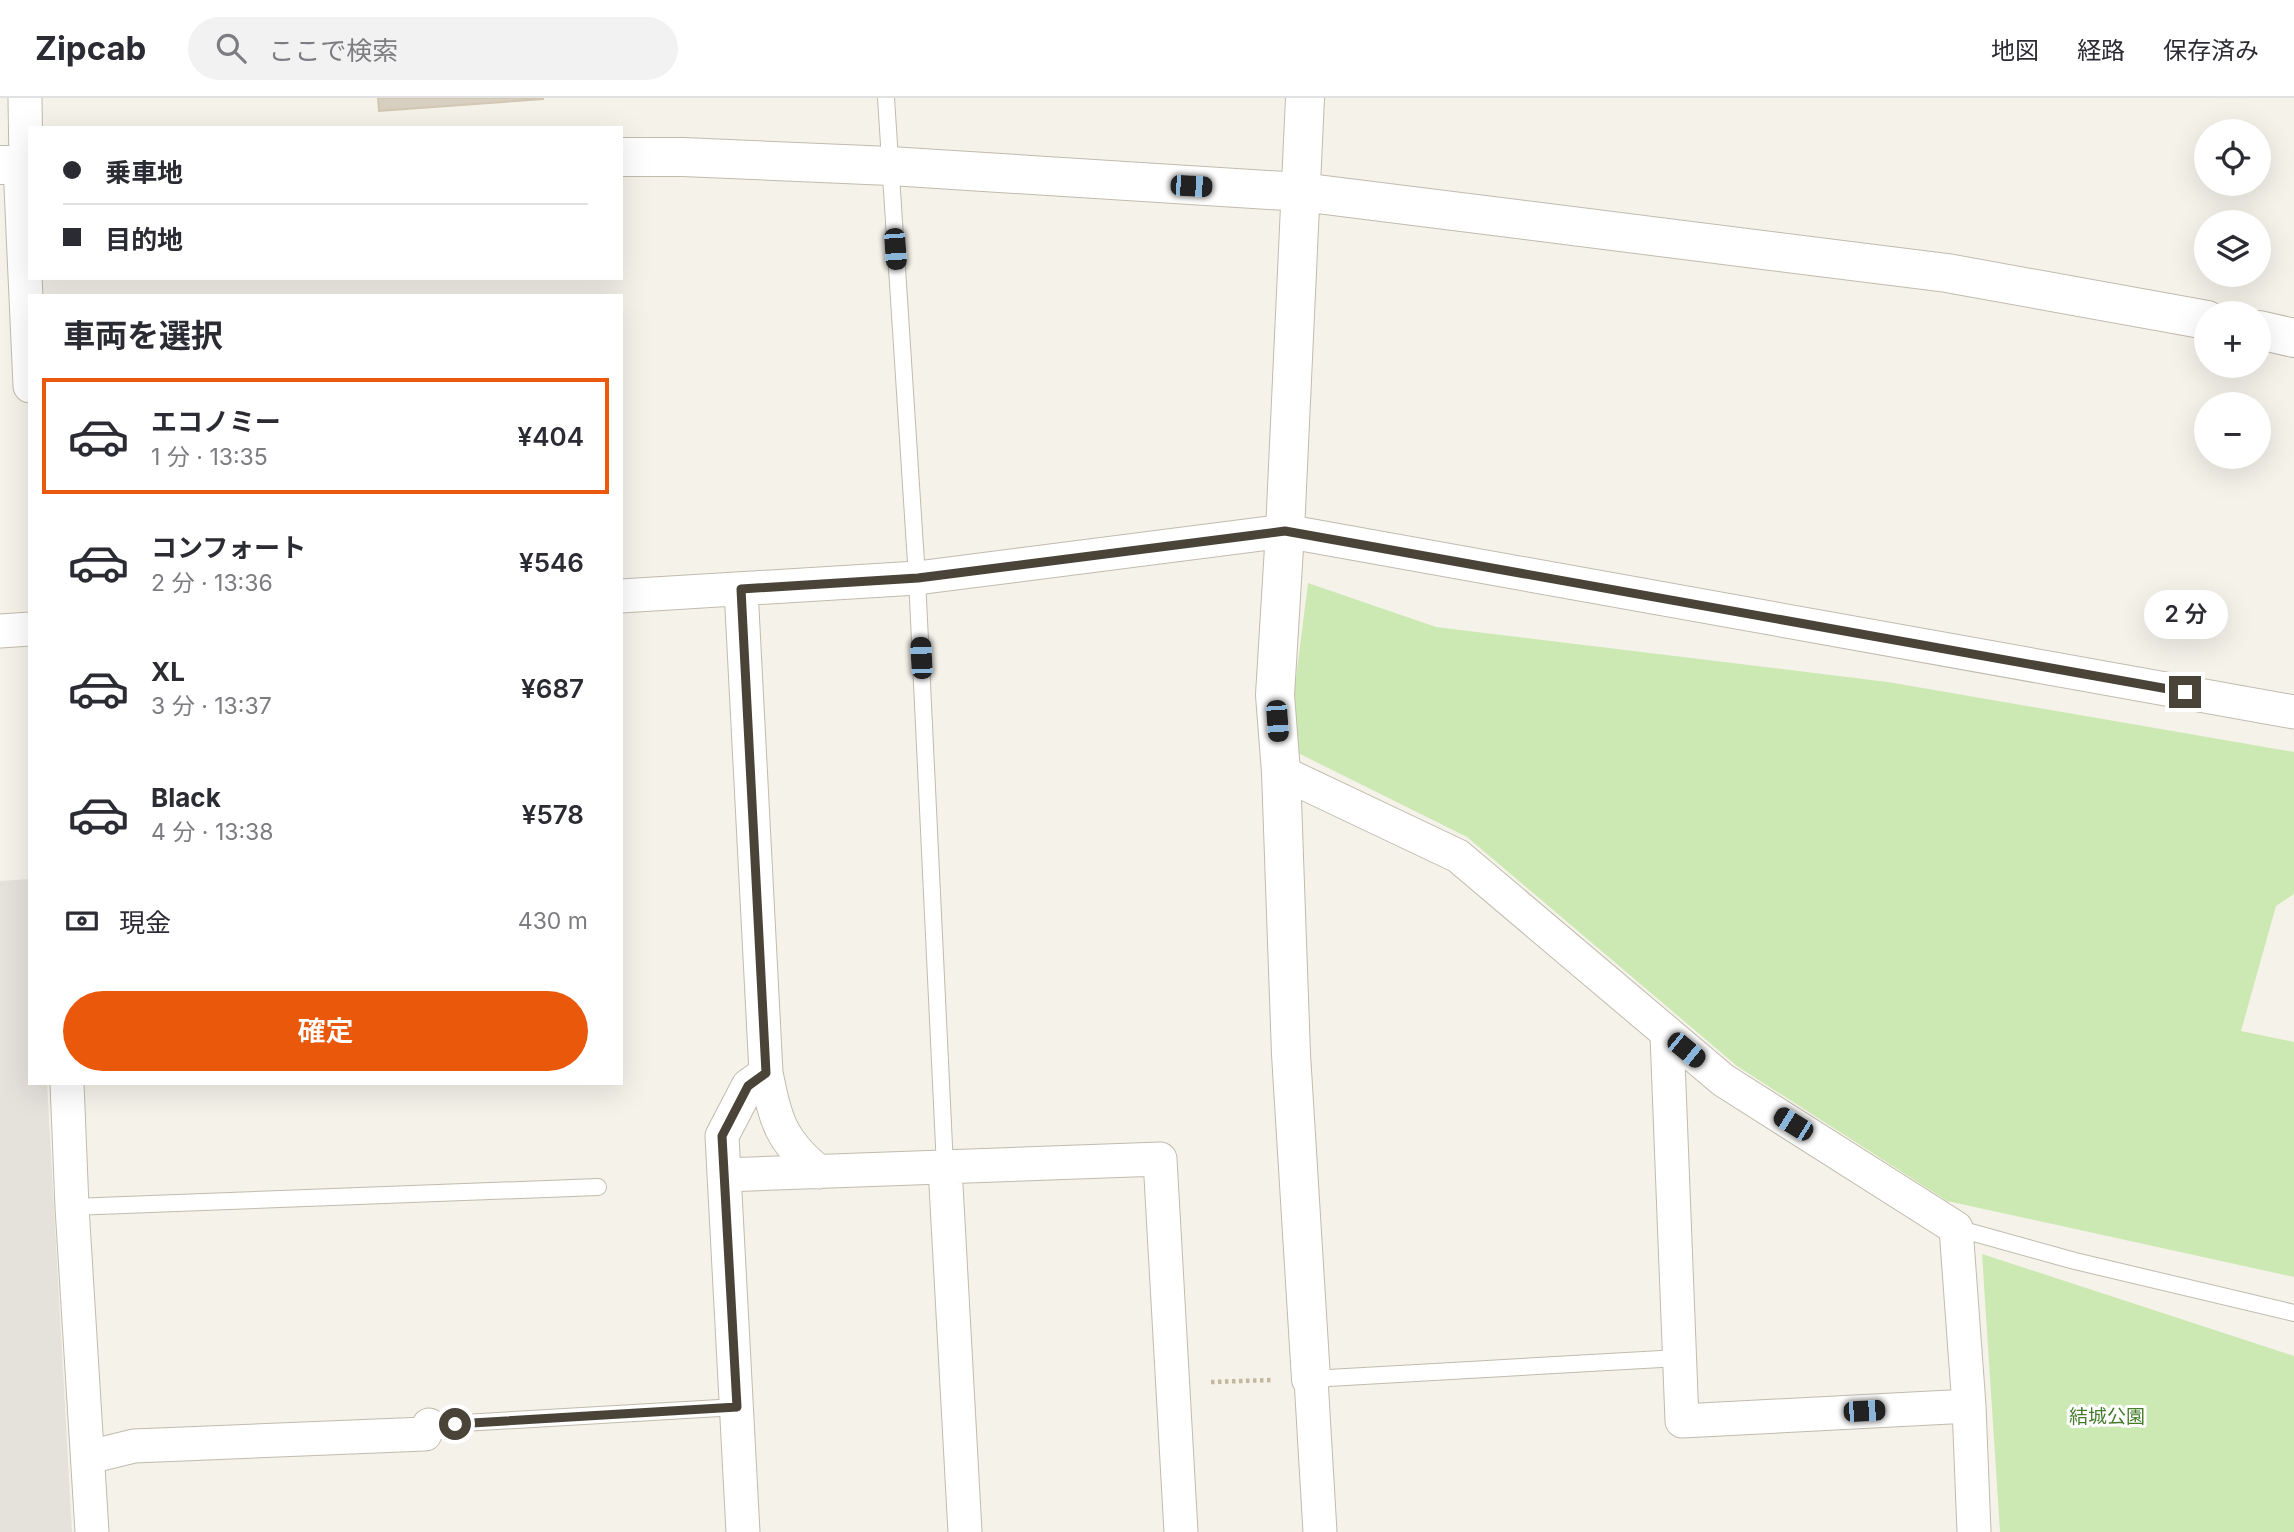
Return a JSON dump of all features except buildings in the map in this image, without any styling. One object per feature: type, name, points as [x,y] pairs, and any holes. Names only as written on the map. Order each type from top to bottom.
[{"type":"street","points":[[25,98],[19,165],[28,346]]},
{"type":"street","points":[[1305,98],[1275,695],[1281,772],[1291,1054],[1320,1532]]},
{"type":"street","points":[[623,157],[890,166],[1301,192],[1947,273],[2194,318]]},
{"type":"street","points":[[2271,333],[2294,338]]},
{"type":"street","points":[[623,596],[918,578],[1285,531],[2294,712]]},
{"type":"street","points":[[741,589],[766,1073],[776,1119],[797,1154],[819,1172]]},
{"type":"street","points":[[0,631],[28,629]]},
{"type":"street","points":[[1281,772],[1458,856],[1723,1080],[1956,1228],[1969,1406],[1974,1532]]},
{"type":"street","points":[[1667,1035],[1682,1421],[1969,1406]]},
{"type":"street","points":[[743,1532],[722,1136],[748,1086],[766,1073]]},
{"type":"street","points":[[67,1085],[92,1532]]},
{"type":"street","points":[[724,1175],[1160,1159],[1181,1532]]},
{"type":"street","points":[[945,1167],[965,1532]]},
{"type":"street","points":[[89,1457],[134,1446],[425,1434],[429,1425]]},
{"type":"lane","points":[[887,98],[918,578],[945,1167]]},
{"type":"lane","points":[[72,1207],[598,1187]]},
{"type":"lane","points":[[1956,1228],[2076,1261],[2294,1313]]},
{"type":"lane","points":[[1311,1379],[1679,1358]]},
{"type":"lane","points":[[429,1425],[737,1407]]},
{"type":"path","points":[[1172,1383],[1311,1379]]},
{"type":"shaded area","points":[[28,879],[28,1085],[47,1085],[72,1532],[0,1532],[0,881]]},
{"type":"green space","points":[[1308,583],[1436,627],[1888,682],[2294,752],[2294,894],[2276,906],[2241,1031],[2294,1042],[2294,1277],[1947,1201],[1737,1066],[1467,837],[1298,753],[1294,694]]},
{"type":"green space","name":"結城公園","points":[[1982,1254],[2294,1356],[2294,1532],[2000,1532]]},
{"type":"route","points":[[455,1424],[737,1407],[722,1136],[748,1086],[766,1073],[741,589],[918,578],[1285,531],[2185,692]]}]
